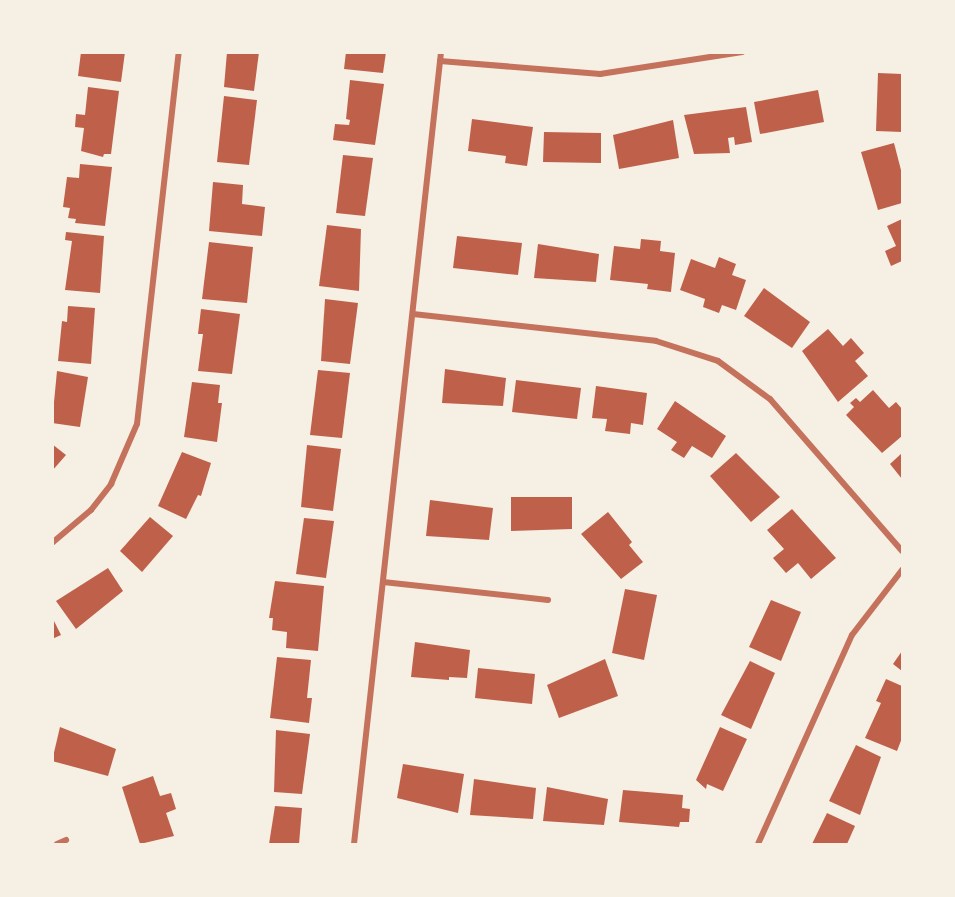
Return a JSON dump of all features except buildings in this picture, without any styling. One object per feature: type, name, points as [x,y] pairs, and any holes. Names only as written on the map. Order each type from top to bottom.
[{"type":"street","points":[[52,543],[91,510],[111,484],[137,424],[179,52]]},
{"type":"street","points":[[354,844],[441,52]]},
{"type":"street","points":[[440,61],[600,74],[742,52]]},
{"type":"street","points":[[413,314],[656,341],[718,361],[770,399],[903,551]]},
{"type":"street","points":[[758,844],[852,635],[903,570]]},
{"type":"street","points":[[383,582],[548,600]]},
{"type":"street","points":[[57,844],[66,840]]}]
